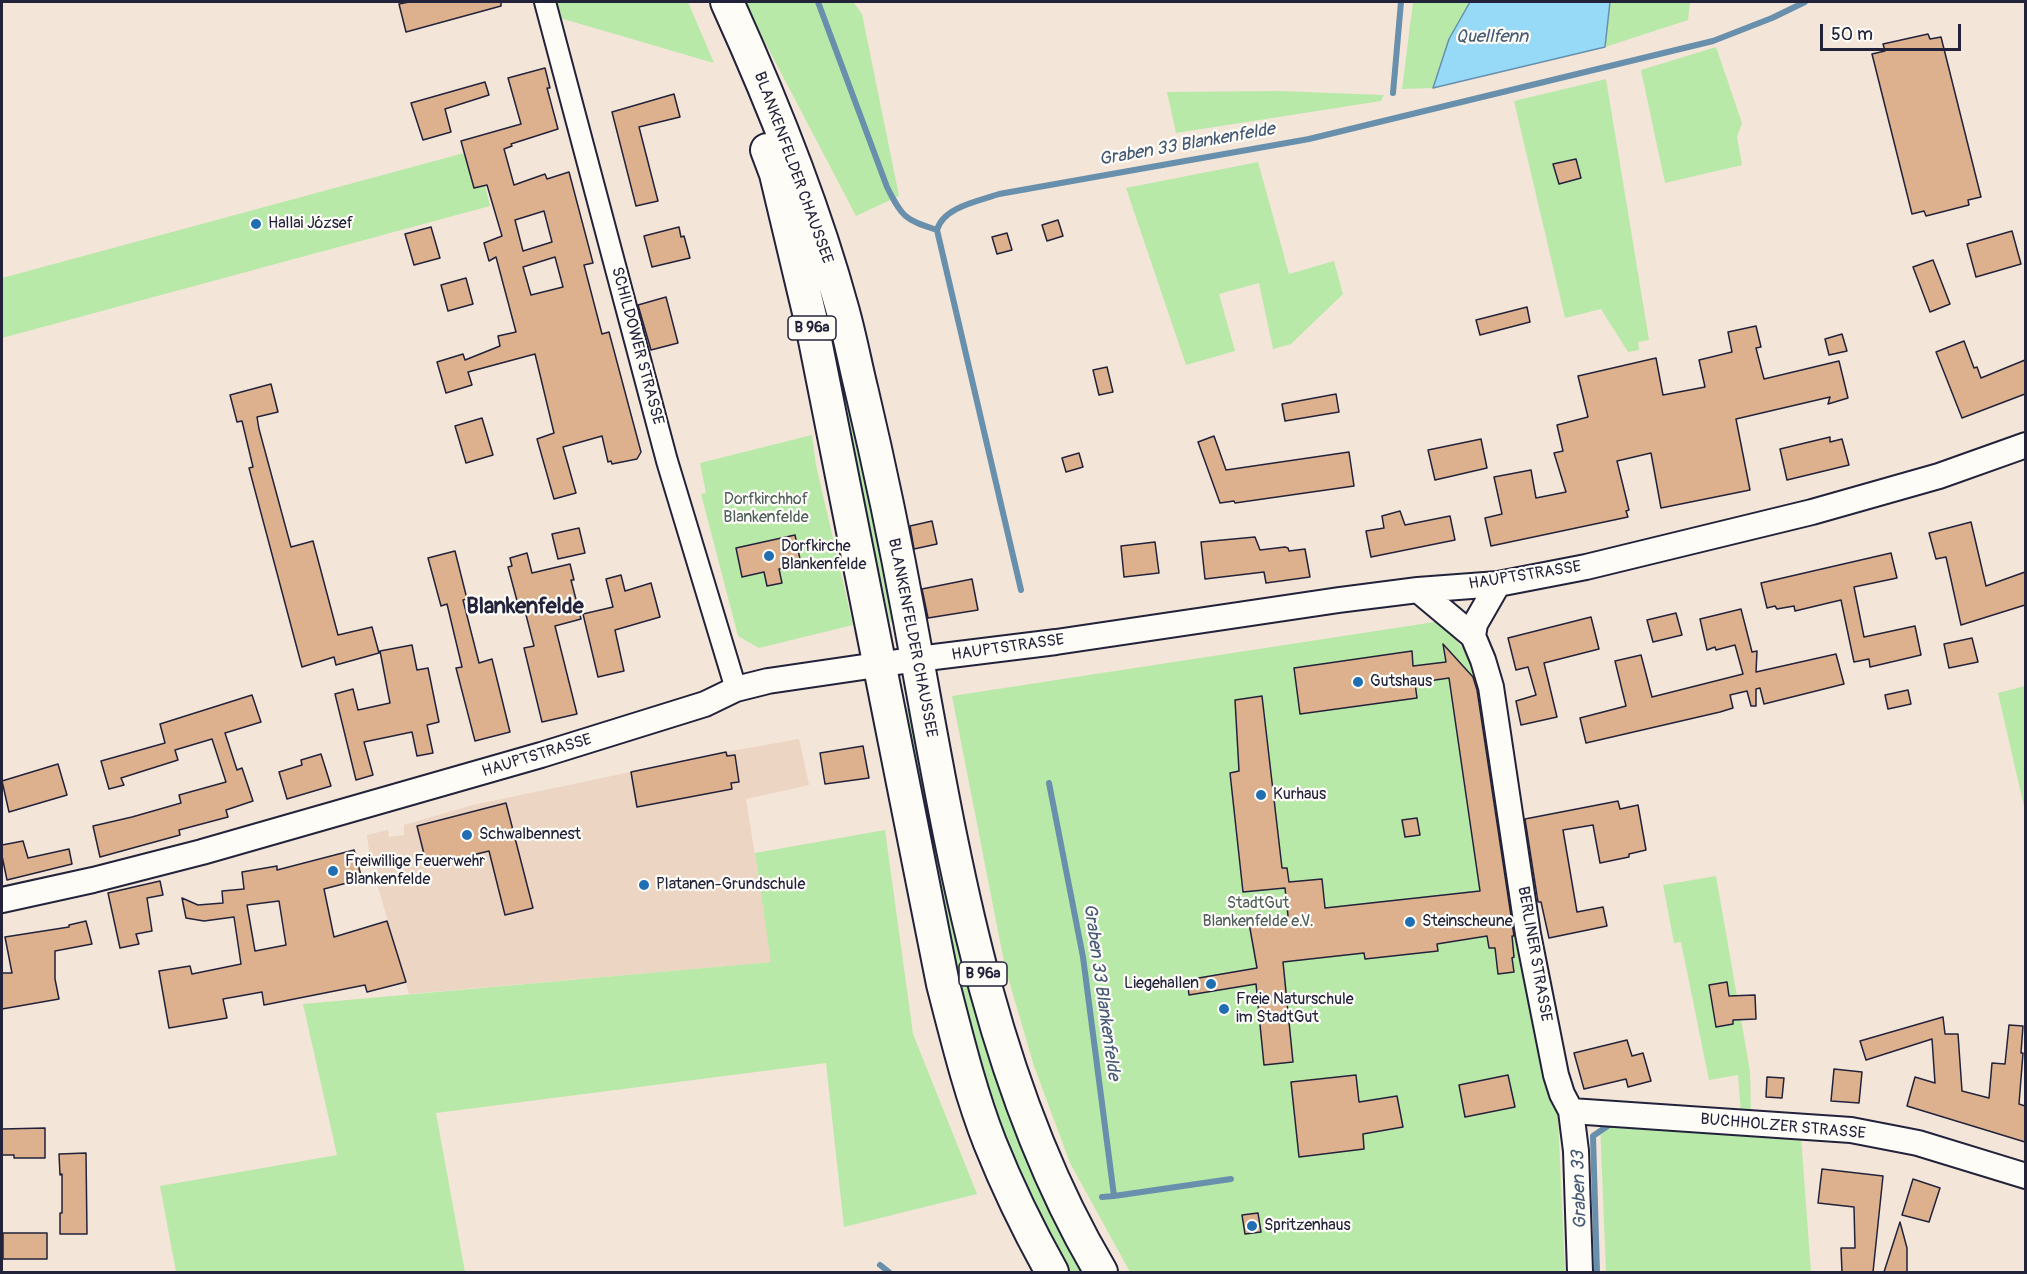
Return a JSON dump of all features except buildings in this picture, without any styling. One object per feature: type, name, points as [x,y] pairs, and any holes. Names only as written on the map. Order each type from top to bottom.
[{"type":"main road","name":"BLANKENFELDER CHAUSSEE","points":[[707,2],[779,185],[812,325],[943,984],[962,1060],[990,1142],[1030,1232],[1052,1272]]},
{"type":"main road","name":"BLANKENFELDER CHAUSSEE","points":[[727,2],[758,72],[795,166],[820,234],[842,309],[875,449],[918,659],[954,855],[1004,1047],[1051,1173],[1101,1272]]},
{"type":"street","name":"SCHILDOWER STRASSE","points":[[545,2],[667,460],[736,689]]},
{"type":"street","name":"HAUPTSTRASSE","points":[[2,900],[202,852],[541,755],[705,704],[736,689],[768,681],[1056,642],[1252,611],[1418,590],[1498,584],[1586,567],[1812,512],[1938,476],[2025,445]]},
{"type":"street","points":[[1473,636],[1475,624],[1498,584]]},
{"type":"street","name":"BERLINER STRASSE","points":[[1418,590],[1473,636],[1491,687],[1528,934],[1556,1075],[1571,1111],[1580,1272]]},
{"type":"street","name":"BUCHHOLZER STRASSE","points":[[1571,1111],[1851,1130],[1927,1146],[2025,1176]]},
{"type":"shaded area","name":"Platanen-Grundschule","points":[[799,739],[809,785],[746,799],[772,962],[409,994],[370,859],[367,835],[388,830],[389,837],[404,835],[404,825],[473,805]]},
{"type":"green space","points":[[556,2],[688,2],[714,63],[560,18]]},
{"type":"green space","points":[[744,2],[853,2],[862,14],[899,196],[856,216]]},
{"type":"green space","points":[[1413,2],[1470,2],[1449,39],[1433,88],[1402,89]]},
{"type":"green space","points":[[1610,2],[1690,2],[1688,20],[1605,47]]},
{"type":"green space","points":[[1716,47],[1742,123],[1737,137],[1742,165],[1665,183],[1641,70]]},
{"type":"green space","points":[[1606,79],[1649,340],[1638,342],[1639,350],[1628,352],[1601,309],[1565,318],[1514,101]]},
{"type":"green space","points":[[1279,91],[1384,95],[1381,101],[1176,133],[1167,92]]},
{"type":"green space","points":[[464,153],[474,188],[485,186],[490,206],[2,338],[2,278]]},
{"type":"green space","points":[[1258,162],[1289,274],[1334,261],[1343,294],[1291,344],[1273,349],[1259,283],[1219,294],[1235,351],[1186,365],[1126,188]]},
{"type":"green space","points":[[793,185],[813,244],[898,620],[890,622],[868,517],[850,465]]},
{"type":"green space","name":"Dorfkirchhof Blankenfelde","points":[[812,435],[816,465],[853,625],[759,648],[738,636],[701,494],[706,493],[700,463]]},
{"type":"green space","name":"StadtGut Blankenfelde e.V.","points":[[1441,621],[1480,670],[1523,941],[1558,1117],[1565,1272],[1130,1272],[1070,1163],[1034,1066],[1005,967],[952,696]]},
{"type":"green space","points":[[2026,686],[2025,811],[1998,693]]},
{"type":"green space","points":[[909,708],[934,831],[1089,1272],[1064,1272],[1034,1215],[976,1068],[902,709]]},
{"type":"green space","points":[[885,830],[913,1034],[977,1194],[844,1227],[826,1063],[436,1113],[465,1272],[176,1272],[160,1186],[337,1155],[303,1004],[771,962],[755,853]]},
{"type":"green space","points":[[1716,876],[1750,1071],[1751,1115],[1741,1114],[1738,1075],[1709,1080],[1681,942],[1674,943],[1663,885]]},
{"type":"green space","points":[[1600,1123],[1801,1137],[1811,1272],[1606,1272]]},
{"type":"water","name":"Quellfenn","points":[[1470,2],[1610,2],[1605,47],[1433,88],[1449,39]]},
{"type":"waterway","points":[[818,2],[892,197],[901,211],[911,220],[937,230]]},
{"type":"waterway","points":[[1393,93],[1401,2]]},
{"type":"waterway","name":"Graben 33 Blankenfelde","points":[[1021,590],[937,230],[946,216],[972,202],[999,194],[1309,139],[1713,41],[1772,18],[1805,2]]},
{"type":"waterway","name":"Graben 33 Blankenfelde","points":[[1049,783],[1083,957],[1114,1196],[1102,1197]]},
{"type":"waterway","name":"Graben 33","points":[[1597,1272],[1593,1136],[1609,1125],[1615,1125]]},
{"type":"waterway","points":[[1114,1196],[1231,1179]]},
{"type":"waterway","points":[[880,1265],[889,1272]]},
{"type":"place","name":"Hallai József","points":[[256,224]]},
{"type":"place","name":"Dorfkirche Blankenfelde","points":[[769,556]]},
{"type":"place","name":"Gutshaus","points":[[1358,682]]},
{"type":"place","name":"Kurhaus","points":[[1261,795]]},
{"type":"place","name":"Schwalbennest","points":[[467,835]]},
{"type":"place","name":"Freiwillige Feuerwehr Blankenfelde","points":[[333,871]]},
{"type":"place","name":"Platanen-Grundschule","points":[[644,885]]},
{"type":"place","name":"Steinscheune","points":[[1410,922]]},
{"type":"place","name":"Liegehallen","points":[[1211,984]]},
{"type":"place","name":"Freie Naturschule im StadtGut","points":[[1224,1009]]},
{"type":"place","name":"Spritzenhaus","points":[[1252,1226]]},
{"type":"district","name":"Blankenfelde","points":[[525,607]]}]
